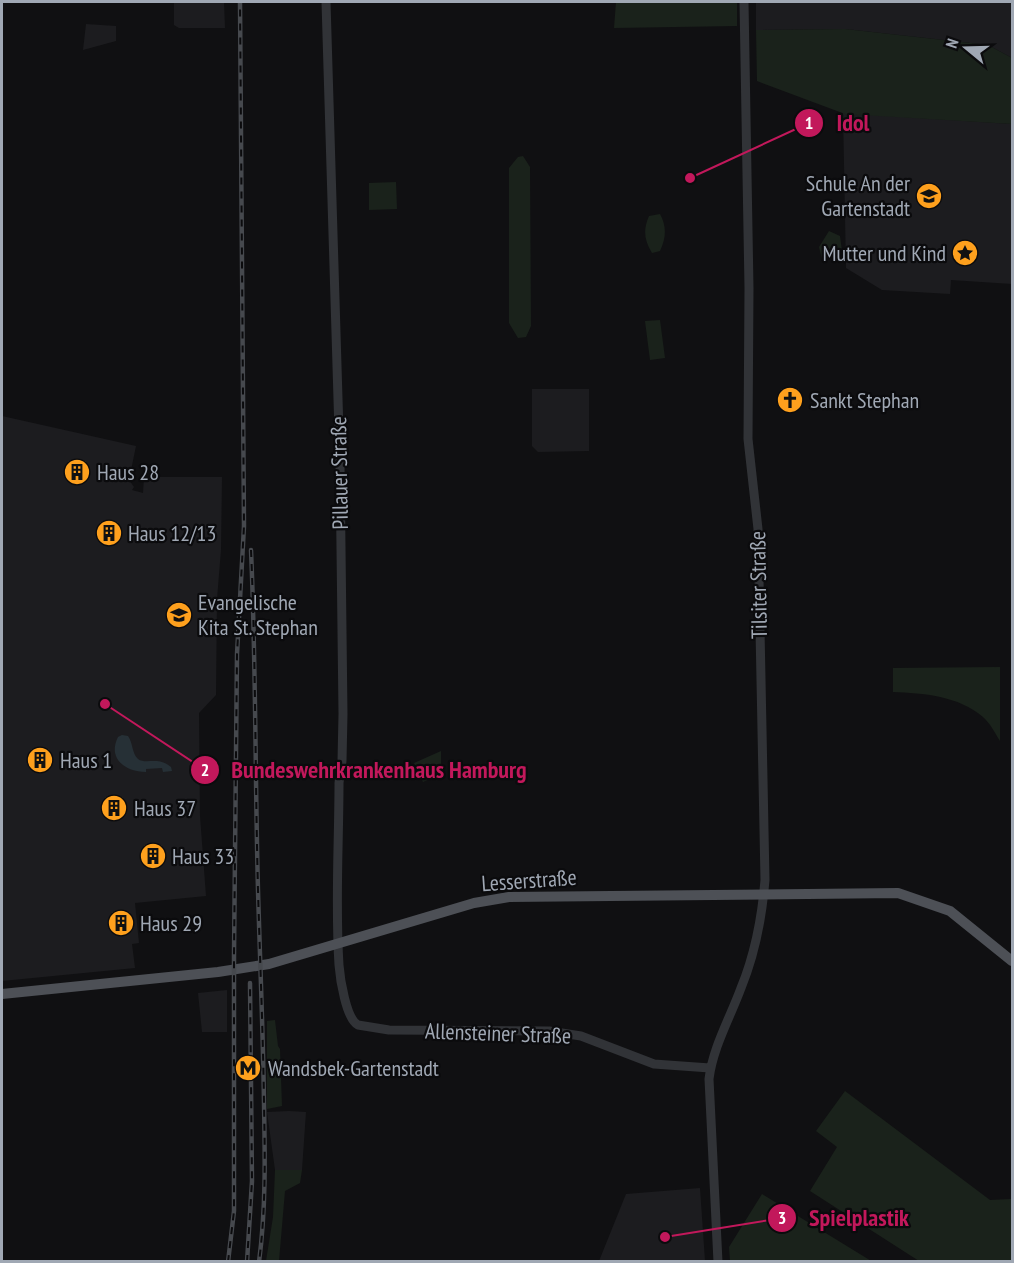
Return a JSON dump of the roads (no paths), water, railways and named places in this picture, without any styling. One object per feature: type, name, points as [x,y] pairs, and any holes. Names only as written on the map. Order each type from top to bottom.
[{"type":"main road","name":"Lesserstraße","points":[[2,994],[218,972],[269,964],[474,903],[509,897],[898,893],[950,911],[1012,961]]},
{"type":"street","name":"Pillauer Straße","points":[[326,2],[340,465],[343,714],[339,783],[339,967],[346,1005],[354,1023]]},
{"type":"street","name":"Tilsiter Straße","points":[[718,1262],[708,1090],[710,1068],[749,964],[761,918],[764,894],[758,530],[748,439],[749,288],[744,2]]},
{"type":"street","name":"Allensteiner Straße","points":[[354,1023],[389,1030],[549,1031],[581,1036],[654,1064],[710,1068]]},
{"type":"railway","points":[[228,1262],[234,1211],[237,654],[244,526],[240,2]]},
{"type":"railway","points":[[251,550],[265,1143],[264,1202],[259,1262]]},
{"type":"railway","points":[[247,1262],[252,1181],[250,983]]},
{"type":"place","name":"Idol","points":[[690,178]]},
{"type":"place","name":"Schule An der Gartenstadt","points":[[929,196]]},
{"type":"place","name":"Mutter und Kind","points":[[965,253]]},
{"type":"place","name":"Sankt Stephan","points":[[790,400]]},
{"type":"place","name":"Haus 28","points":[[77,472]]},
{"type":"place","name":"Haus 12/13","points":[[109,533]]},
{"type":"place","name":"Evangelische Kita St. Stephan","points":[[179,615]]},
{"type":"place","name":"Bundeswehrkrankenhaus Hamburg","points":[[105,704]]},
{"type":"place","name":"Haus 1","points":[[40,760]]},
{"type":"place","name":"Haus 37","points":[[114,808]]},
{"type":"place","name":"Haus 33","points":[[153,856]]},
{"type":"place","name":"Haus 29","points":[[121,923]]},
{"type":"place","name":"Wandsbek-Gartenstadt","points":[[248,1068]]},
{"type":"place","name":"Spielplastik","points":[[665,1237]]}]
